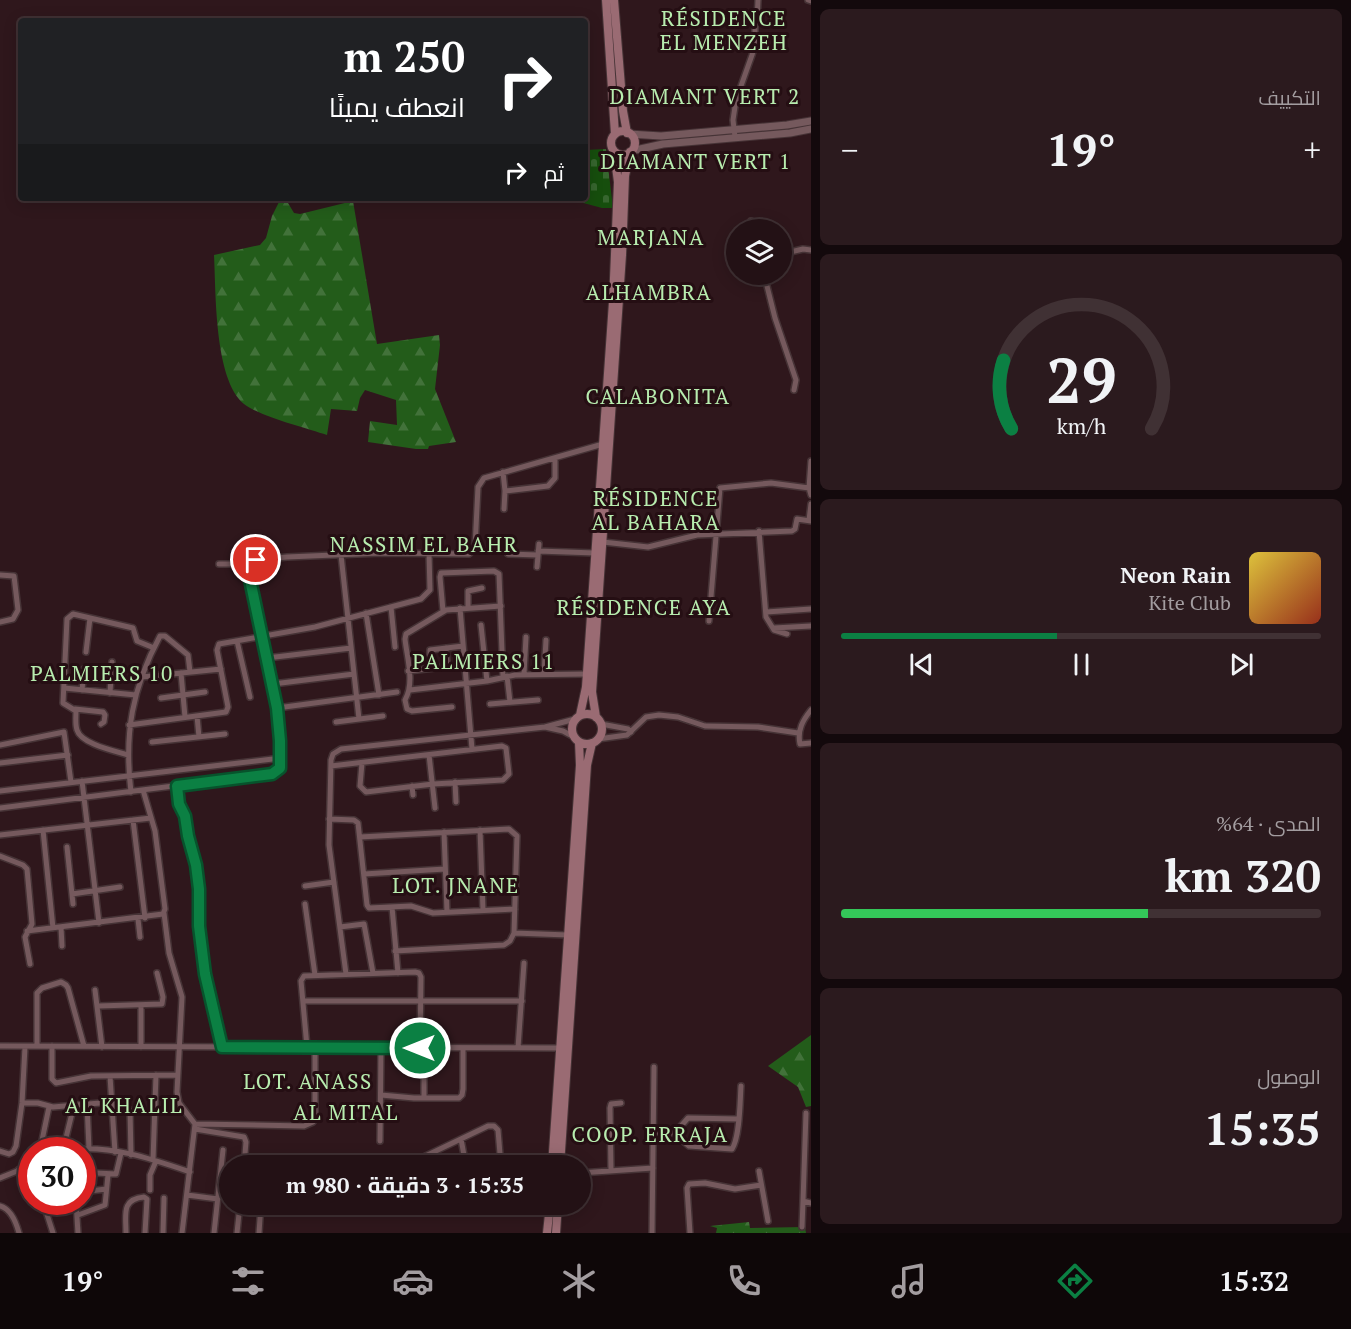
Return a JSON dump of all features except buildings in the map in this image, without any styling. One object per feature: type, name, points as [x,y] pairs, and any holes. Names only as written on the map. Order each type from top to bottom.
[{"type":"main road","points":[[553,1155],[580,759],[572,728],[584,697],[587,674],[618,198],[618,174],[611,141],[615,134],[606,0]]},
{"type":"main road","points":[[561,1155],[587,765],[595,741],[602,731],[592,692],[622,255],[625,176],[634,144],[628,133],[622,103],[614,0]]},
{"type":"main road","points":[[615,134],[628,133]]},
{"type":"main road","points":[[614,152],[622,155],[631,152]]},
{"type":"main road","points":[[577,717],[590,714],[598,720]]},
{"type":"main road","points":[[576,740],[587,744],[595,741]]},
{"type":"main road","points":[[547,1233],[549,1215]]},
{"type":"main road","points":[[556,1233],[557,1215]]},
{"type":"street","points":[[735,133],[736,100],[755,44],[754,24],[757,21],[758,0]]},
{"type":"street","points":[[631,152],[655,145],[811,122]]},
{"type":"street","points":[[628,133],[653,136],[790,133],[811,129]]},
{"type":"street","points":[[792,252],[811,250]]},
{"type":"street","points":[[767,285],[780,334],[796,380],[794,390]]},
{"type":"street","points":[[219,564],[249,564],[256,560],[381,553],[467,554],[473,551],[478,484],[484,478],[603,444]]},
{"type":"street","points":[[505,491],[548,486],[555,478],[555,458]]},
{"type":"street","points":[[811,461],[809,488],[811,495]]},
{"type":"street","points":[[503,472],[504,509]]},
{"type":"street","points":[[709,621],[721,488],[771,483],[809,488]]},
{"type":"street","points":[[603,542],[648,547],[689,536],[792,531],[797,519],[810,520],[811,504]]},
{"type":"street","points":[[759,531],[767,621],[772,628],[787,634]]},
{"type":"street","points":[[537,567],[538,550]]},
{"type":"street","points":[[508,554],[538,550],[595,554]]},
{"type":"street","points":[[129,725],[228,710],[218,646],[237,640],[305,629],[421,599],[429,590],[429,554]]},
{"type":"street","points":[[341,555],[359,719]]},
{"type":"street","points":[[0,808],[272,774],[279,770],[281,758],[277,708],[248,570],[249,564]]},
{"type":"street","points":[[442,611],[440,575],[444,572],[494,571],[498,573],[505,677],[510,702]]},
{"type":"street","points":[[0,575],[10,575],[15,580],[18,610],[13,619],[0,622]]},
{"type":"street","points":[[468,608],[468,591],[482,588]]},
{"type":"street","points":[[452,707],[408,711],[405,700],[410,690],[406,634],[442,611],[501,606]]},
{"type":"street","points":[[391,607],[395,647]]},
{"type":"street","points":[[460,608],[472,749]]},
{"type":"street","points":[[766,612],[811,609]]},
{"type":"street","points":[[366,613],[379,695]]},
{"type":"street","points":[[101,724],[104,723],[105,714],[103,712],[75,709],[63,704],[67,619],[74,614],[134,628],[137,641],[154,648]]},
{"type":"street","points":[[86,652],[90,618]]},
{"type":"street","points":[[481,625],[487,681]]},
{"type":"street","points":[[772,628],[811,626]]},
{"type":"street","points":[[131,792],[128,755],[129,725],[142,677],[160,636],[165,636],[188,655],[190,672]]},
{"type":"street","points":[[524,674],[526,637]]},
{"type":"street","points":[[237,640],[250,697]]},
{"type":"street","points":[[543,674],[546,640]]},
{"type":"street","points":[[430,668],[429,651],[463,646]]},
{"type":"street","points":[[267,658],[351,648]]},
{"type":"street","points":[[408,671],[446,666],[446,648]]},
{"type":"street","points":[[110,693],[112,662]]},
{"type":"street","points":[[82,690],[84,669]]},
{"type":"street","points":[[142,677],[220,669]]},
{"type":"street","points":[[181,673],[185,717]]},
{"type":"street","points":[[273,684],[354,674]]},
{"type":"street","points":[[410,690],[466,684],[524,674],[587,674]]},
{"type":"street","points":[[64,688],[136,695]]},
{"type":"street","points":[[161,698],[205,692]]},
{"type":"street","points":[[277,708],[397,692]]},
{"type":"street","points":[[490,704],[538,699]]},
{"type":"street","points":[[75,709],[76,728],[81,736],[94,744],[128,755]]},
{"type":"street","points":[[811,710],[798,733],[800,744],[811,743]]},
{"type":"street","points":[[595,741],[627,735],[646,717],[659,715],[678,717],[700,726],[758,727],[798,733]]},
{"type":"street","points":[[197,716],[199,737]]},
{"type":"street","points":[[336,722],[383,716]]},
{"type":"street","points":[[346,974],[329,845],[333,754],[340,749],[544,727],[577,717]]},
{"type":"street","points":[[598,720],[631,732]]},
{"type":"street","points":[[544,727],[563,730],[576,740]]},
{"type":"street","points":[[0,745],[65,733],[71,782]]},
{"type":"street","points":[[152,742],[225,734]]},
{"type":"street","points":[[331,766],[504,746],[508,776],[503,780],[364,791],[360,786],[362,763]]},
{"type":"street","points":[[0,763],[68,755]]},
{"type":"street","points":[[429,755],[435,808]]},
{"type":"street","points":[[0,791],[281,758]]},
{"type":"street","points":[[82,781],[99,923]]},
{"type":"street","points":[[455,783],[456,802]]},
{"type":"street","points":[[177,786],[179,804],[185,816],[196,865],[199,889],[199,926],[205,974],[222,1047]]},
{"type":"street","points":[[412,786],[413,795]]},
{"type":"street","points":[[143,790],[155,831],[169,953],[182,997],[177,1075],[179,1103],[195,1127],[182,1233]]},
{"type":"street","points":[[0,835],[151,818]]},
{"type":"street","points":[[329,819],[357,822],[368,907],[411,906],[429,912],[515,909]]},
{"type":"street","points":[[133,820],[141,918],[140,937]]},
{"type":"street","points":[[360,837],[508,829],[517,836],[514,933],[510,941],[504,945],[395,951]]},
{"type":"street","points":[[43,830],[53,928]]},
{"type":"street","points":[[480,831],[483,910]]},
{"type":"street","points":[[444,832],[447,912]]},
{"type":"street","points":[[67,847],[74,904]]},
{"type":"street","points":[[0,856],[24,865],[27,869],[32,924],[26,937],[30,964]]},
{"type":"street","points":[[364,874],[445,869]]},
{"type":"street","points":[[305,886],[333,882]]},
{"type":"street","points":[[72,894],[120,887]]},
{"type":"street","points":[[305,904],[315,975]]},
{"type":"street","points":[[392,907],[398,973]]},
{"type":"street","points":[[27,931],[162,916],[165,913]]},
{"type":"street","points":[[340,927],[364,924],[373,973]]},
{"type":"street","points":[[61,927],[62,946]]},
{"type":"street","points":[[514,933],[568,935]]},
{"type":"street","points":[[519,1048],[524,963]]},
{"type":"street","points":[[307,1047],[301,981],[306,975],[417,972],[420,974],[424,1097]]},
{"type":"street","points":[[98,1006],[163,1003],[164,997],[157,973]]},
{"type":"street","points":[[37,1046],[38,992],[42,987],[61,982],[68,988],[84,1046]]},
{"type":"street","points":[[95,990],[102,1047]]},
{"type":"street","points":[[303,1001],[522,1001]]},
{"type":"street","points":[[141,1005],[141,1047]]},
{"type":"street","points":[[0,1046],[559,1048]]},
{"type":"street","points":[[52,1046],[52,1078],[55,1083],[84,1077],[177,1075]]},
{"type":"street","points":[[0,1151],[9,1154],[16,1148],[22,1103],[25,1047]]},
{"type":"street","points":[[195,1127],[304,1126],[313,1122],[315,1117],[315,1047]]},
{"type":"street","points":[[380,1141],[381,1048]]},
{"type":"street","points":[[381,1095],[456,1098],[462,1095],[463,1048]]},
{"type":"street","points":[[652,1233],[654,1067]]},
{"type":"street","points":[[150,1190],[150,1175],[154,1160],[156,1075]]},
{"type":"street","points":[[96,1173],[114,1175],[118,1173],[110,1076]]},
{"type":"street","points":[[678,1133],[689,1146],[730,1150],[735,1145],[741,1086]]},
{"type":"street","points":[[22,1103],[38,1103],[49,1107],[111,1102]]},
{"type":"street","points":[[611,1170],[610,1107],[611,1104],[621,1103]]},
{"type":"street","points":[[87,1104],[88,1137]]},
{"type":"street","points":[[68,1137],[74,1105]]},
{"type":"street","points":[[43,1137],[49,1107]]},
{"type":"street","points":[[130,1110],[131,1155]]},
{"type":"street","points":[[802,1227],[806,1113]]},
{"type":"street","points":[[678,1133],[688,1118],[738,1119]]},
{"type":"street","points":[[427,1155],[488,1126],[496,1126],[500,1155]]},
{"type":"street","points":[[195,1127],[244,1137],[245,1155]]},
{"type":"street","points":[[653,1132],[678,1133]]},
{"type":"street","points":[[460,1139],[464,1155]]},
{"type":"street","points":[[96,1150],[154,1160],[189,1172]]},
{"type":"street","points":[[214,1233],[223,1150]]},
{"type":"street","points":[[591,1172],[653,1167]]},
{"type":"street","points":[[0,1178],[18,1170]]},
{"type":"street","points":[[759,1171],[768,1221]]},
{"type":"street","points":[[96,1209],[105,1206],[108,1175]]},
{"type":"street","points":[[690,1233],[687,1188],[689,1184],[705,1183],[735,1190],[761,1185]]},
{"type":"street","points":[[96,1190],[106,1189]]},
{"type":"street","points":[[187,1195],[218,1199]]},
{"type":"street","points":[[126,1233],[129,1202],[134,1198],[145,1197],[147,1199],[146,1233]]},
{"type":"street","points":[[163,1233],[164,1198]]},
{"type":"street","points":[[803,1201],[811,1203]]},
{"type":"street","points":[[0,1206],[5,1207],[11,1214],[19,1233]]},
{"type":"street","points":[[47,1215],[51,1233]]},
{"type":"street","points":[[78,1215],[78,1233]]},
{"type":"street","points":[[237,1233],[239,1215]]},
{"type":"street","points":[[259,1233],[260,1215]]},
{"type":"green space","points":[[606,149],[613,208],[602,208],[576,201],[588,201],[588,150]]},
{"type":"green space","points":[[280,201],[287,201],[294,213],[300,214],[353,201],[377,344],[439,335],[435,389],[456,442],[429,446],[428,449],[416,449],[368,442],[370,421],[397,425],[396,400],[365,390],[360,398],[357,411],[331,409],[327,435],[260,413],[244,404],[234,392],[227,375],[218,334],[214,255],[260,245],[266,238],[272,216]]},
{"type":"green space","points":[[811,1035],[811,1106],[806,1107],[798,1087],[768,1066]]},
{"type":"green space","points":[[749,1222],[750,1228],[805,1227],[806,1233],[716,1233],[717,1228],[710,1226]]},
{"type":"district","name":"RÉSIDENCE EL MENZEH","points":[[724,30]]},
{"type":"district","name":"DIAMANT VERT 2","points":[[705,96]]},
{"type":"district","name":"DIAMANT VERT 1","points":[[696,161]]},
{"type":"district","name":"MARJANA","points":[[651,237]]},
{"type":"district","name":"ALHAMBRA","points":[[649,292]]},
{"type":"district","name":"CALABONITA","points":[[658,396]]},
{"type":"district","name":"RÉSIDENCE AL BAHARA","points":[[656,510]]},
{"type":"district","name":"NASSIM EL BAHR","points":[[424,544]]},
{"type":"district","name":"RÉSIDENCE AYA","points":[[644,607]]},
{"type":"district","name":"PALMIERS 11","points":[[484,661]]},
{"type":"district","name":"PALMIERS 10","points":[[102,673]]},
{"type":"district","name":"LOT. JNANE","points":[[456,885]]},
{"type":"district","name":"LOT. ANASS","points":[[308,1081]]},
{"type":"district","name":"AL KHALIL","points":[[124,1105]]},
{"type":"district","name":"AL MITAL","points":[[346,1112]]},
{"type":"district","name":"COOP. ERRAJA","points":[[650,1134]]},
{"type":"route","points":[[256,560],[249,564],[248,570],[277,708],[280,768],[272,774],[177,786],[179,804],[185,816],[196,865],[199,889],[198,918],[205,974],[222,1047],[420,1048]]}]
